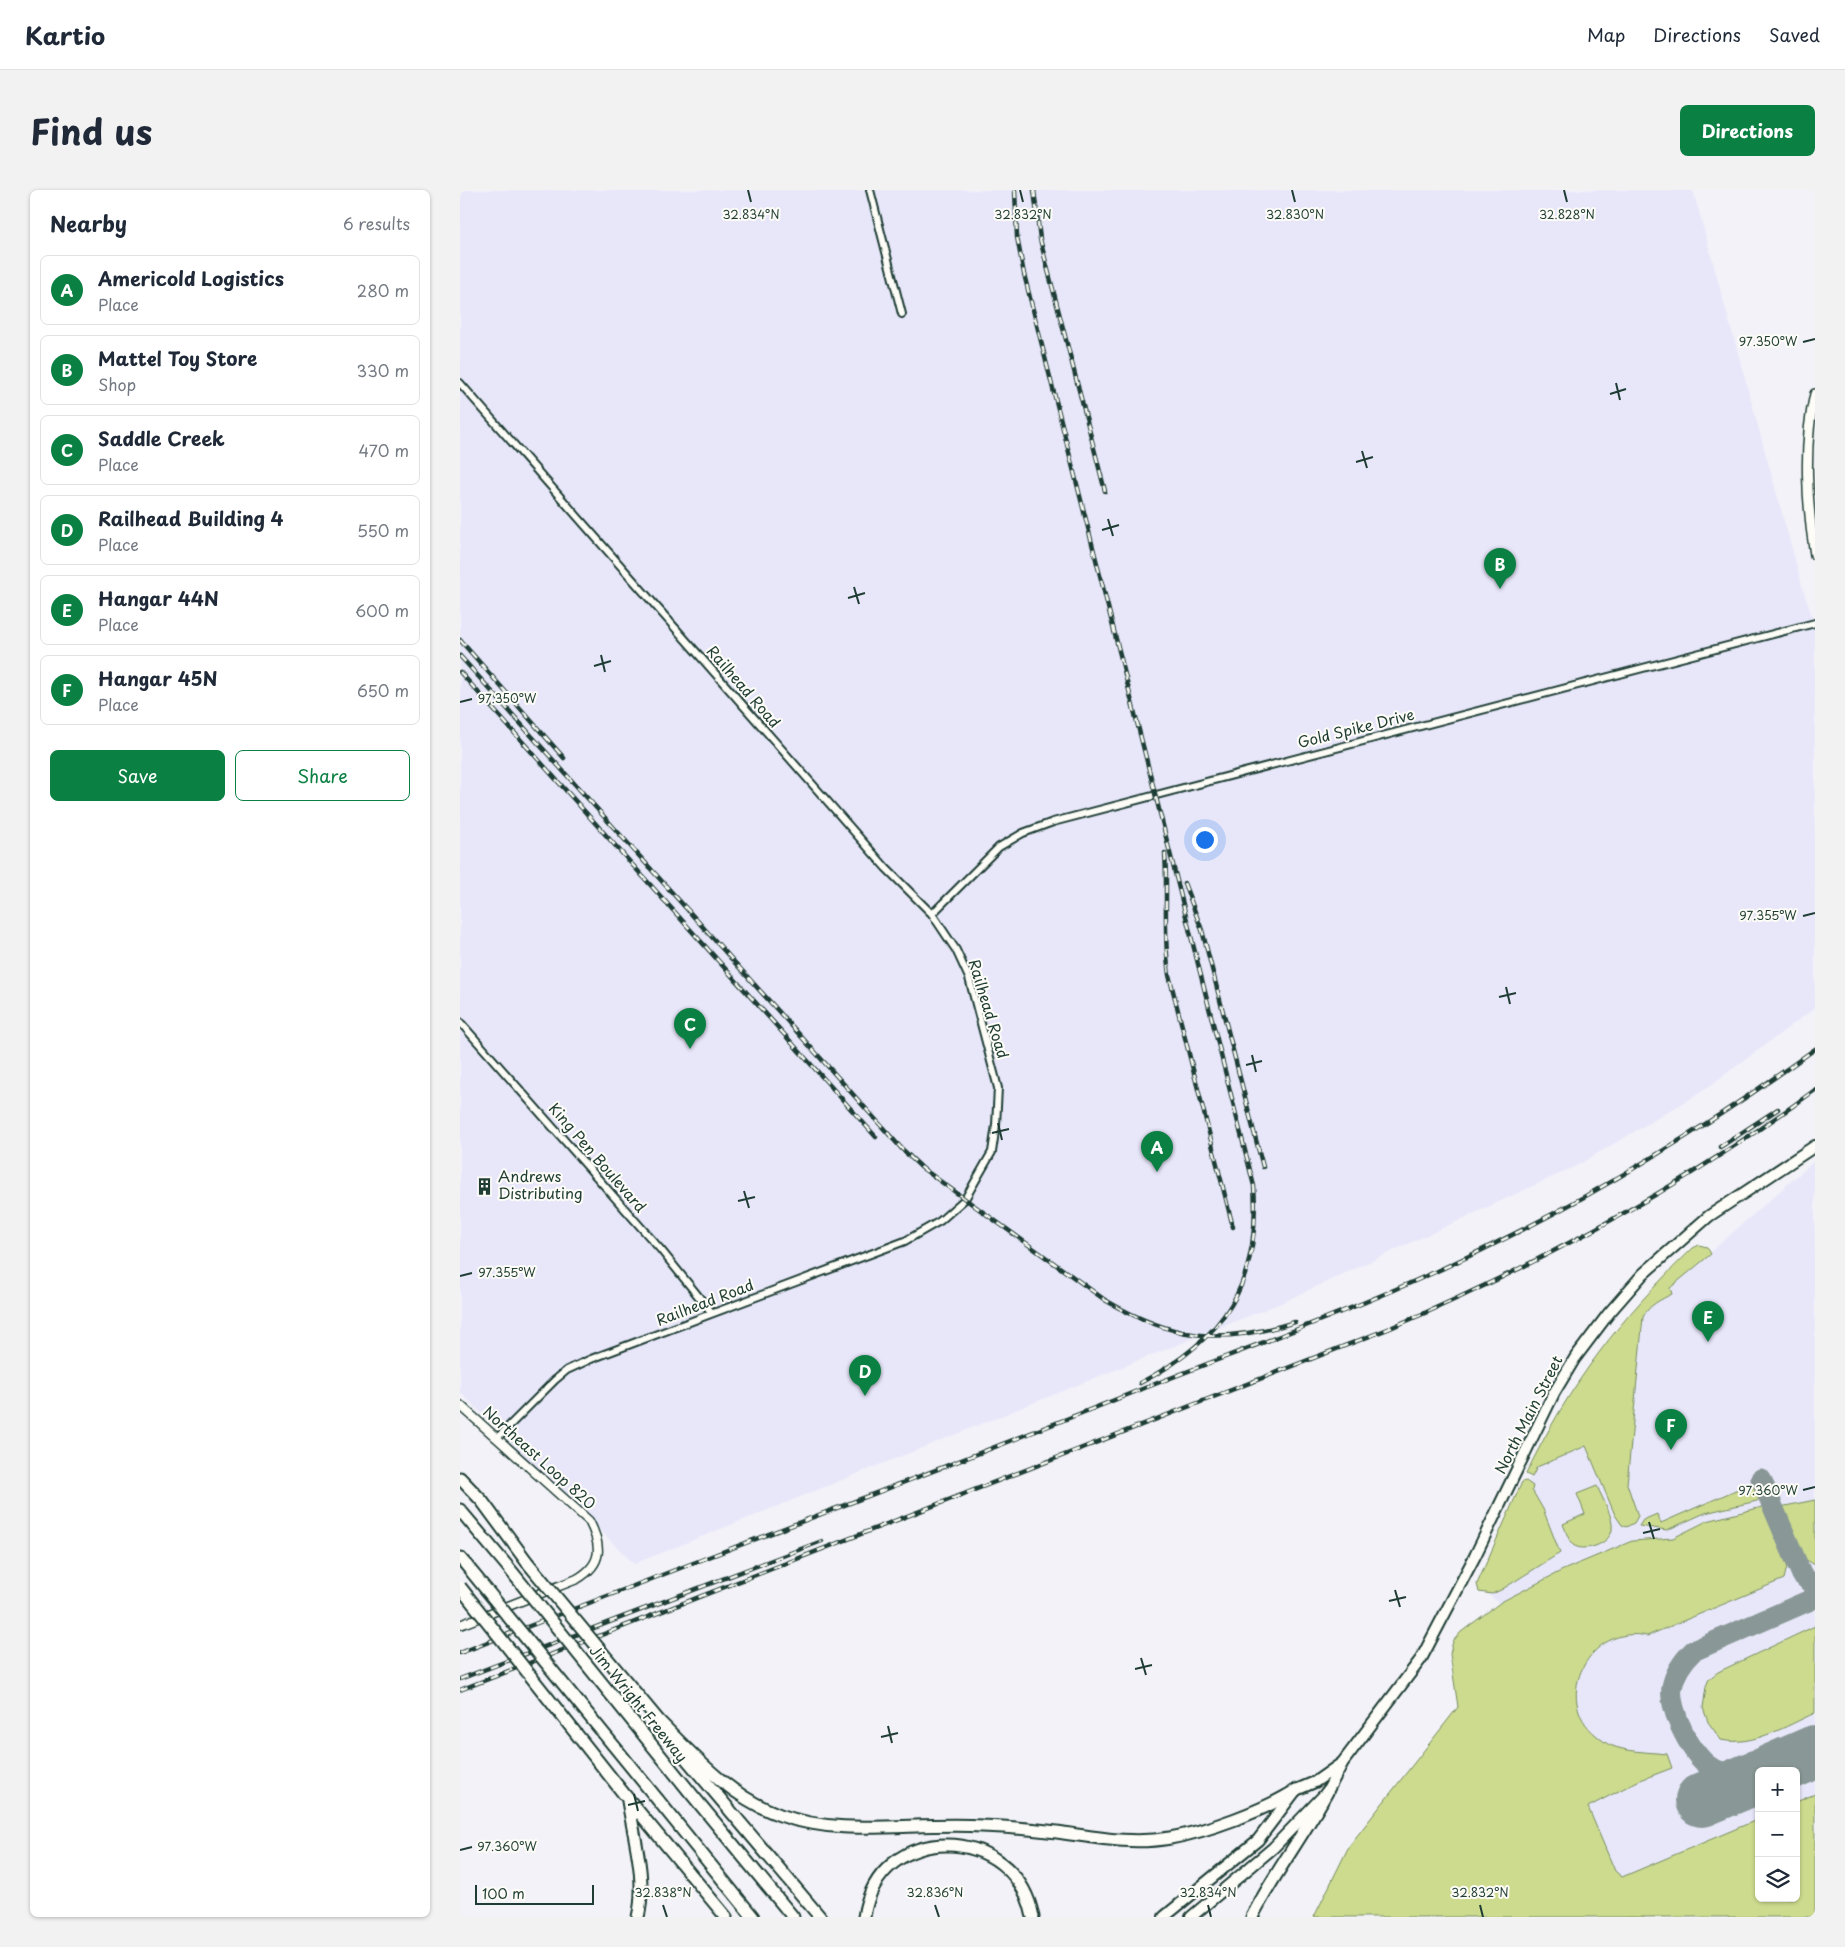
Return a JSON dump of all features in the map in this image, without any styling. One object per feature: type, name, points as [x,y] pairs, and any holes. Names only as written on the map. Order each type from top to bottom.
[{"type":"highway","points":[[460,1478],[482,1501],[527,1562],[659,1721],[708,1770],[730,1788],[752,1802],[777,1814],[815,1825],[842,1827],[924,1824],[980,1825],[1133,1842],[1169,1838],[1200,1831],[1282,1799],[1296,1790]]},
{"type":"highway","name":"Jim Wright Freeway","points":[[460,1510],[793,1917]]},
{"type":"highway","points":[[464,1562],[753,1917]]},
{"type":"highway","points":[[460,1587],[626,1796],[726,1917]]},
{"type":"highway","points":[[659,1721],[674,1744],[820,1917]]},
{"type":"highway","points":[[1252,1917],[1274,1876],[1305,1832],[1327,1792]]},
{"type":"highway","points":[[626,1796],[640,1871],[640,1907],[638,1917]]},
{"type":"highway","points":[[864,1917],[867,1900],[873,1889],[893,1864],[914,1852],[933,1845],[957,1844],[970,1847],[1001,1862],[1023,1888],[1033,1917]]},
{"type":"main road","points":[[1815,394],[1808,464],[1811,528],[1815,555]]},
{"type":"main road","name":"North Main Street","points":[[1191,1917],[1272,1848],[1327,1792],[1342,1762],[1421,1658],[1475,1556],[1554,1393],[1575,1358],[1609,1313],[1643,1274],[1709,1216],[1815,1146]]},
{"type":"main road","name":"North Main Street","points":[[1164,1917],[1258,1840],[1296,1790],[1315,1782],[1342,1762]]},
{"type":"street","points":[[870,190],[902,314]]},
{"type":"street","name":"Railhead Road","points":[[460,383],[886,868],[932,914],[956,950],[969,978],[998,1088],[992,1152],[965,1199],[940,1221],[917,1236],[567,1370],[497,1438]]},
{"type":"street","name":"Gold Spike Drive","points":[[932,914],[999,846],[1023,833],[1053,822],[1815,623]]},
{"type":"street","name":"King Pen Boulevard","points":[[460,1022],[661,1250],[712,1313]]},
{"type":"street","name":"Northeast Loop 820","points":[[460,1405],[589,1521],[594,1532],[598,1554],[593,1567],[577,1579],[460,1625]]},
{"type":"shaded area","points":[[460,190],[1693,190],[1803,589],[1815,626],[1815,1008],[1700,1093],[1576,1166],[1281,1303],[634,1564],[460,1392]]},
{"type":"shaded area","points":[[1815,1160],[1815,1917],[1314,1917],[1349,1846],[1458,1707],[1503,1607],[1480,1587],[1549,1435],[1596,1359],[1663,1294]]},
{"type":"green space","points":[[1699,1245],[1707,1247],[1711,1254],[1670,1288],[1672,1294],[1652,1306],[1643,1317],[1627,1484],[1638,1516],[1634,1523],[1626,1527],[1622,1525],[1615,1515],[1586,1446],[1537,1467],[1532,1477],[1526,1474],[1560,1410],[1599,1353],[1642,1300],[1693,1248]]},
{"type":"green space","points":[[1526,1481],[1533,1486],[1532,1490],[1543,1509],[1560,1553],[1501,1590],[1492,1594],[1479,1592],[1477,1584],[1522,1482]]},
{"type":"green space","points":[[1747,1485],[1755,1487],[1760,1491],[1761,1496],[1757,1501],[1705,1513],[1667,1530],[1639,1526],[1643,1520],[1657,1514],[1661,1523]]},
{"type":"green space","points":[[1597,1486],[1609,1514],[1612,1530],[1607,1539],[1596,1546],[1578,1547],[1570,1541],[1563,1524],[1585,1514],[1577,1494]]},
{"type":"green space","points":[[1815,1500],[1815,1565],[1801,1557],[1780,1507]]},
{"type":"green space","points":[[1766,1506],[1789,1559],[1784,1579],[1647,1636],[1627,1635],[1609,1641],[1594,1652],[1583,1667],[1577,1685],[1577,1703],[1583,1721],[1597,1736],[1610,1745],[1630,1750],[1667,1754],[1672,1768],[1638,1781],[1588,1807],[1615,1871],[1622,1877],[1755,1821],[1755,1902],[1800,1902],[1800,1800],[1815,1794],[1815,1917],[1314,1917],[1349,1846],[1458,1707],[1450,1654],[1453,1641],[1461,1632],[1501,1602],[1563,1570],[1632,1541],[1673,1538],[1707,1521]]},
{"type":"green space","points":[[1815,1626],[1815,1713],[1757,1738],[1745,1741],[1721,1740],[1708,1722],[1703,1708],[1706,1686],[1709,1679],[1718,1672]]},
{"type":"taxiway","points":[[1761,1479],[1802,1575],[1815,1587]]},
{"type":"taxiway","points":[[1782,1766],[1739,1774],[1722,1772],[1706,1764],[1690,1745],[1678,1720],[1674,1708],[1672,1687],[1680,1667],[1693,1651],[1815,1598]]},
{"type":"runway","points":[[1780,1767],[1815,1752]]},
{"type":"runway","points":[[1702,1800],[1755,1778]]},
{"type":"railway","points":[[1015,190],[1017,237],[1024,274],[1254,1186],[1255,1221],[1251,1252],[1243,1279],[1232,1304],[1215,1327],[1195,1347],[1170,1366],[1140,1383]]},
{"type":"railway","points":[[1034,190],[1040,239],[1105,491]]},
{"type":"railway","points":[[460,640],[564,758]]},
{"type":"railway","points":[[460,656],[902,1149],[922,1168],[1105,1300],[1153,1324],[1197,1335],[1220,1336],[1243,1334],[1295,1322]]},
{"type":"railway","points":[[460,672],[876,1137]]},
{"type":"railway","points":[[1165,853],[1166,944],[1169,975],[1233,1227]]},
{"type":"railway","points":[[1184,883],[1202,930],[1263,1167]]},
{"type":"railway","points":[[460,1653],[968,1458],[1361,1304],[1435,1272],[1535,1224],[1631,1170],[1724,1112],[1815,1049]]},
{"type":"railway","points":[[460,1690],[1388,1329],[1499,1278],[1608,1222],[1714,1159],[1815,1090]]},
{"type":"railway","points":[[1720,1147],[1778,1109]]},
{"type":"railway","points":[[460,1679],[822,1541]]},
{"type":"place","name":"Mattel Toy Store","points":[[1500,589]]},
{"type":"place","name":"Saddle Creek","points":[[690,1049]]},
{"type":"place","name":"Americold Logistics","points":[[1157,1172]]},
{"type":"place","name":"Andrews Distributing","points":[[484,1186]]},
{"type":"place","name":"Hangar 44N","points":[[1708,1342]]},
{"type":"place","name":"Railhead Building 4","points":[[865,1396]]},
{"type":"place","name":"Hangar 45N","points":[[1671,1450]]}]
